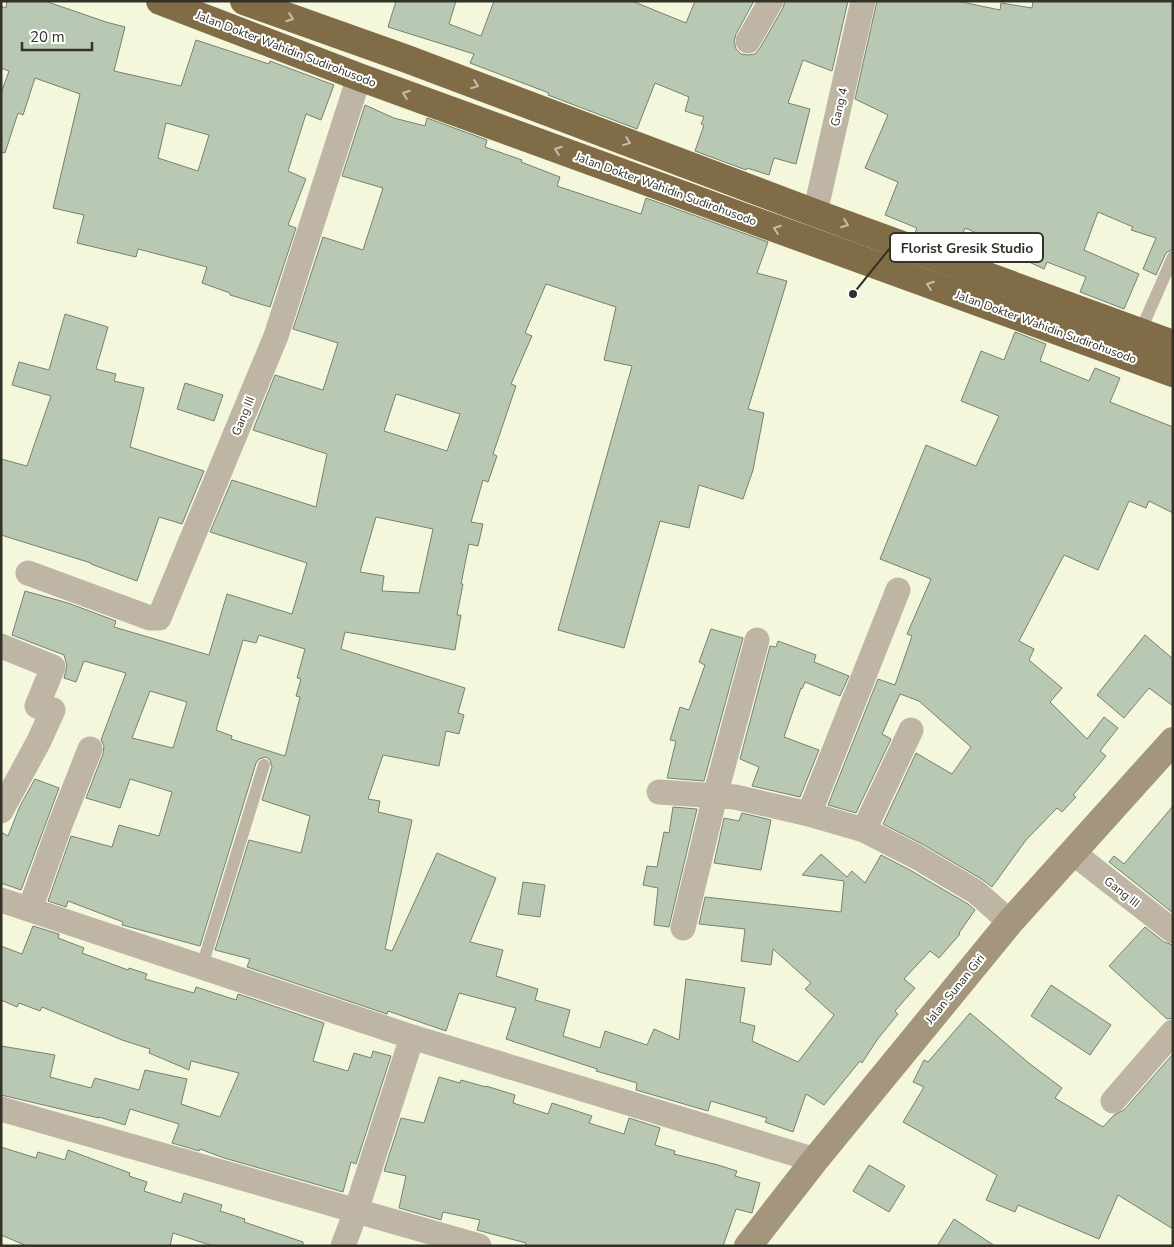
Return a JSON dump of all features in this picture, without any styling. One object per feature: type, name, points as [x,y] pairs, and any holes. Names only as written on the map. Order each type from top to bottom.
[{"type":"highway","points":[[244,1],[407,59],[815,213],[1173,344]]},
{"type":"highway","name":"Jalan Dokter Wahidin Sudirohusodo","points":[[170,3],[359,77],[1173,373]]},
{"type":"main road","name":"Jalan Sunan Giri","points":[[748,1246],[815,1160],[1010,922],[1173,741]]},
{"type":"street","points":[[748,41],[771,1]]},
{"type":"street","name":"Gang 4","points":[[815,213],[864,1]]},
{"type":"street","name":"Gang III","points":[[28,573],[150,618],[159,618],[276,336],[359,77]]},
{"type":"street","points":[[809,814],[898,590]]},
{"type":"street","points":[[683,928],[715,796],[757,640]]},
{"type":"street","points":[[1,646],[53,667],[37,706],[53,710],[39,741],[1,811]]},
{"type":"street","points":[[864,830],[911,730]]},
{"type":"street","points":[[30,909],[90,749]]},
{"type":"street","points":[[658,792],[735,797],[809,814],[864,830],[917,857],[976,892],[1010,922]]},
{"type":"street","name":"Gang III","points":[[1072,852],[1173,931]]},
{"type":"street","points":[[1,900],[412,1037],[815,1160]]},
{"type":"street","points":[[1113,1101],[1173,1032]]},
{"type":"street","points":[[343,1246],[412,1037]]},
{"type":"street","points":[[1,1109],[479,1246]]},
{"type":"lane","points":[[1140,332],[1173,257]]},
{"type":"lane","points":[[202,966],[264,765]]},
{"type":"building","points":[[7,1],[45,1],[125,27],[114,71],[181,86],[196,40],[269,64],[270,61],[334,85],[321,120],[306,114],[288,171],[306,179],[288,225],[296,228],[270,307],[230,295],[230,293],[202,283],[207,267],[138,249],[136,257],[77,243],[84,215],[53,208],[80,94],[35,78],[23,115],[18,113],[5,153],[1,152],[1,93],[9,71],[1,68],[1,6],[6,8]],"holes":[[[166,123],[209,135],[198,171],[158,158]]]},
{"type":"building","points":[[396,1],[456,1],[449,24],[481,36],[494,1],[632,1],[686,23],[695,1],[754,1],[734,41],[736,49],[741,54],[748,55],[755,54],[760,48],[783,8],[785,1],[848,1],[832,71],[803,60],[788,103],[810,109],[796,164],[774,158],[769,175],[747,168],[746,170],[695,151],[704,125],[701,124],[704,117],[685,111],[689,97],[655,83],[637,129],[470,63],[474,54],[388,27]]},
{"type":"building","points":[[877,1],[957,1],[1000,10],[1001,3],[1032,8],[1033,1],[1173,1],[1173,249],[1166,253],[1156,275],[1143,269],[1156,238],[1131,230],[1133,227],[1098,212],[1084,250],[1139,274],[1124,309],[1080,292],[1086,277],[1047,262],[1044,269],[1027,261],[1030,256],[965,228],[957,248],[915,233],[917,228],[885,215],[898,182],[865,168],[888,115],[855,99]]},
{"type":"building","points":[[365,105],[394,118],[425,126],[427,118],[487,140],[485,147],[522,160],[521,162],[560,177],[557,186],[641,214],[646,198],[768,242],[757,273],[787,281],[748,409],[764,413],[753,470],[743,499],[699,485],[689,528],[660,521],[624,648],[558,630],[632,366],[604,360],[616,307],[546,284],[525,333],[532,336],[511,384],[516,386],[493,454],[497,456],[488,482],[483,480],[471,522],[483,524],[478,546],[469,544],[461,584],[463,584],[457,615],[461,615],[455,650],[345,632],[341,649],[465,688],[458,713],[464,715],[459,734],[446,731],[439,766],[383,755],[368,799],[380,801],[378,812],[412,820],[385,949],[392,951],[437,853],[496,878],[470,942],[503,950],[496,976],[538,989],[535,1000],[570,1010],[563,1036],[600,1048],[605,1031],[647,1045],[654,1029],[679,1040],[686,979],[745,988],[740,1022],[755,1026],[752,1041],[798,1062],[834,1015],[805,989],[811,983],[773,949],[771,965],[741,961],[745,929],[699,924],[705,897],[841,912],[844,881],[802,875],[821,854],[847,877],[852,871],[865,883],[881,855],[910,870],[975,910],[960,934],[939,958],[930,951],[904,979],[915,988],[895,1011],[898,1014],[877,1040],[862,1063],[860,1061],[824,1105],[806,1094],[793,1132],[765,1122],[767,1118],[711,1101],[708,1111],[636,1090],[637,1083],[596,1071],[597,1069],[506,1039],[516,1008],[459,993],[446,1031],[388,1011],[387,1014],[247,967],[250,959],[215,950],[249,840],[301,853],[310,816],[262,800],[272,767],[270,760],[266,757],[259,759],[256,763],[200,946],[122,925],[123,922],[68,901],[66,907],[48,901],[71,836],[112,847],[119,825],[159,836],[172,792],[130,779],[120,808],[86,798],[103,754],[104,746],[101,740],[126,673],[84,661],[76,682],[64,678],[67,666],[64,655],[12,635],[25,591],[68,603],[116,621],[114,627],[209,655],[227,594],[292,614],[307,563],[210,532],[232,480],[316,507],[327,454],[253,430],[275,375],[323,390],[338,343],[293,329],[323,237],[363,250],[383,188],[342,176]],"holes":[[[396,394],[460,414],[447,451],[384,431]],[[376,517],[433,529],[419,593],[382,591],[384,576],[360,572]],[[259,635],[305,649],[297,678],[301,679],[296,696],[300,697],[285,756],[231,739],[232,736],[216,730],[243,640],[256,643]],[[150,691],[187,702],[173,748],[132,738]]]},
{"type":"building","points":[[65,314],[108,327],[96,369],[116,374],[114,381],[144,388],[130,447],[204,471],[182,524],[159,517],[137,581],[91,563],[1,535],[1,459],[27,466],[51,396],[12,385],[19,362],[49,370]]},
{"type":"building","points":[[1015,332],[1046,344],[1040,361],[1089,381],[1095,368],[1120,378],[1110,402],[1173,427],[1173,513],[1149,501],[1146,508],[1129,501],[1098,570],[1064,555],[1019,641],[1034,649],[1029,660],[1062,688],[1050,702],[1087,739],[1104,717],[1118,728],[1100,751],[1106,756],[1073,795],[1076,797],[1062,812],[1057,808],[1026,840],[992,887],[924,845],[883,824],[916,753],[952,774],[971,747],[919,701],[900,694],[882,734],[891,739],[856,813],[828,805],[878,679],[895,685],[912,636],[907,634],[931,579],[880,559],[926,445],[976,466],[999,416],[961,401],[981,351],[1004,360]]},
{"type":"building","points":[[185,383],[223,395],[214,421],[177,409]]},
{"type":"building","points":[[711,629],[743,638],[704,781],[667,778],[676,741],[670,740],[680,707],[689,710],[705,665],[699,662]]},
{"type":"building","points":[[1145,635],[1173,659],[1173,706],[1149,688],[1124,718],[1097,695]]},
{"type":"building","points":[[778,641],[816,655],[814,662],[849,676],[840,696],[805,682],[801,688],[784,737],[819,750],[800,797],[752,786],[759,767],[740,759],[770,646],[776,647]]},
{"type":"building","points":[[35,779],[59,788],[21,890],[1,883],[1,832],[8,836],[20,806]]},
{"type":"building","points":[[1173,806],[1173,913],[1109,862],[1114,856],[1124,864]]},
{"type":"building","points":[[673,807],[697,809],[669,927],[654,925],[658,888],[643,885],[647,866],[657,867],[664,832],[669,833]]},
{"type":"building","points":[[742,813],[771,820],[761,870],[714,863],[724,818],[739,821]]},
{"type":"building","points":[[523,882],[545,885],[540,917],[518,914]]},
{"type":"building","points":[[33,926],[59,934],[58,938],[84,948],[82,953],[128,970],[129,968],[147,974],[145,979],[194,993],[196,987],[236,1000],[238,994],[324,1023],[313,1061],[348,1071],[354,1053],[371,1058],[373,1051],[391,1056],[356,1164],[351,1162],[343,1192],[224,1158],[200,1149],[199,1151],[172,1143],[179,1124],[130,1109],[125,1125],[99,1117],[1,1095],[1,1046],[55,1055],[50,1077],[91,1088],[95,1078],[139,1090],[145,1070],[187,1079],[181,1104],[220,1117],[239,1073],[191,1061],[189,1070],[149,1053],[150,1049],[122,1040],[42,1007],[40,1011],[19,1003],[17,1007],[1,1000],[1,946],[22,954]]},
{"type":"building","points":[[1145,927],[1164,942],[1173,945],[1173,1018],[1167,1019],[1109,966]]},
{"type":"building","points":[[1051,985],[1111,1025],[1090,1055],[1031,1016]]},
{"type":"building","points":[[970,1013],[1030,1064],[1062,1088],[1055,1098],[1103,1127],[1114,1115],[1124,1110],[1173,1054],[1173,1229],[1118,1195],[1099,1239],[1018,1205],[1015,1212],[986,1200],[997,1175],[903,1122],[924,1087],[913,1082],[924,1060],[928,1062]]},
{"type":"building","points":[[439,1077],[460,1083],[461,1080],[515,1095],[513,1103],[548,1114],[552,1103],[592,1116],[589,1123],[624,1134],[629,1118],[660,1128],[655,1145],[675,1151],[674,1154],[737,1171],[735,1176],[760,1183],[752,1213],[736,1209],[723,1246],[525,1246],[526,1243],[477,1230],[480,1220],[443,1212],[441,1220],[399,1208],[406,1176],[384,1171],[401,1118],[424,1123]]},
{"type":"building","points":[[1,1147],[36,1158],[38,1152],[65,1160],[68,1150],[130,1173],[129,1176],[147,1182],[144,1191],[181,1203],[184,1193],[222,1205],[220,1211],[245,1219],[244,1222],[303,1242],[303,1246],[213,1246],[173,1233],[170,1246],[27,1246],[1,1235]]},
{"type":"building","points":[[869,1165],[905,1186],[889,1212],[853,1191]]},
{"type":"building","points":[[954,1219],[995,1246],[937,1246]]},
{"type":"place","name":"Florist Gresik Studio","points":[[853,294]]}]
